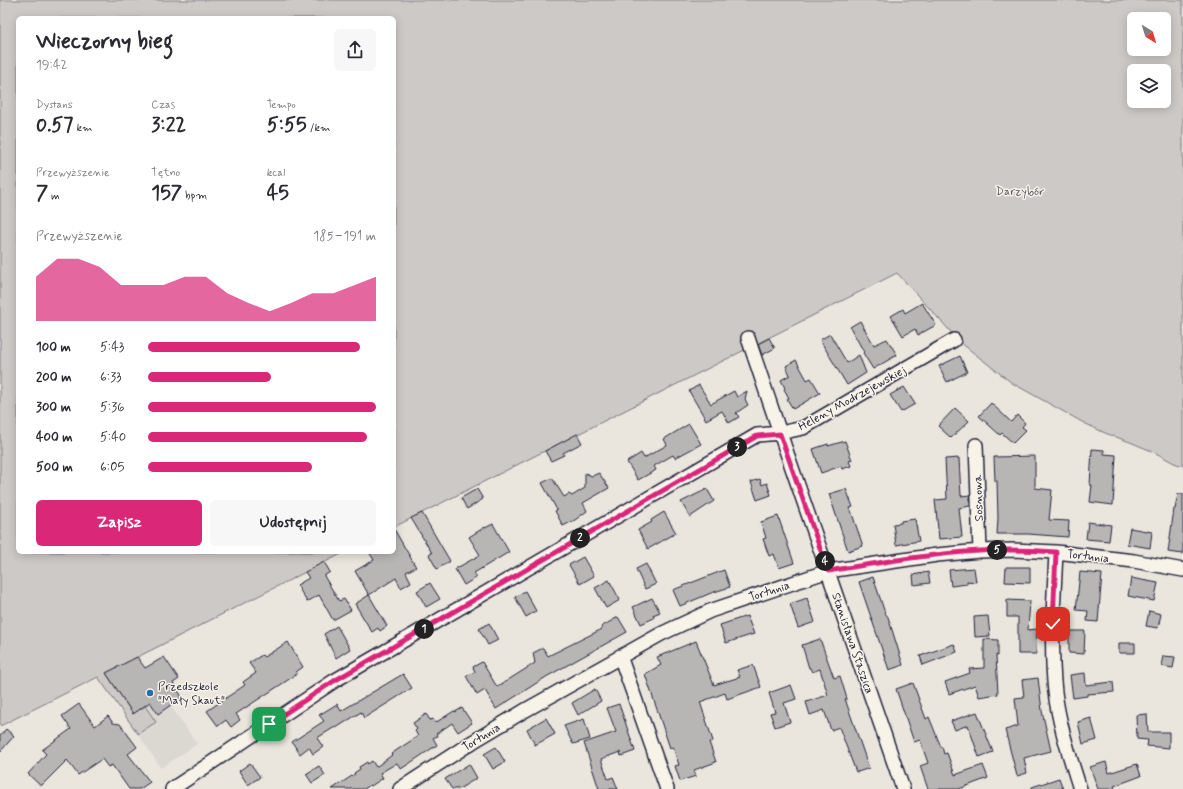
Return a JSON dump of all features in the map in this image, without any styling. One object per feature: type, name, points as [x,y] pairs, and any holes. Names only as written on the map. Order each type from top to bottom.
[{"type":"street","name":"Stanisława Staszica","points":[[748,338],[903,789]]},
{"type":"street","name":"Heleny Modrzejewskiej","points":[[172,789],[341,677],[757,436],[780,434],[803,428],[954,340]]},
{"type":"street","name":"Sosnowa","points":[[976,445],[980,551]]},
{"type":"street","name":"Tortunia","points":[[400,789],[487,733],[661,634],[710,611],[828,571],[930,556],[980,551],[1013,550],[1056,552],[1134,561],[1183,570]]},
{"type":"street","points":[[1056,552],[1053,642],[1055,692],[1060,720],[1080,789]]},
{"type":"street","points":[[620,656],[667,789]]},
{"type":"shaded area","points":[[137,657],[197,744],[161,768],[99,677]]},
{"type":"green space","name":"Darzybór","points":[[0,0],[1183,0],[1183,466],[1174,463],[1154,452],[1105,433],[1084,423],[1012,383],[961,343],[897,273],[396,526],[396,16],[16,16],[16,554],[341,554],[106,673],[133,714],[145,706],[156,722],[138,734],[98,677],[0,726]]},
{"type":"building","points":[[922,303],[936,325],[918,335],[915,329],[903,336],[891,316],[903,309],[905,313]]},
{"type":"building","points":[[860,321],[874,345],[887,339],[897,355],[873,369],[850,327]]},
{"type":"building","points":[[830,334],[847,363],[859,355],[866,373],[847,385],[820,340]]},
{"type":"building","points":[[769,338],[775,348],[762,355],[758,344]]},
{"type":"building","points":[[960,356],[967,372],[947,382],[939,366]]},
{"type":"building","points":[[796,360],[807,380],[811,378],[820,393],[793,409],[787,399],[789,398],[781,380],[790,375],[786,366]]},
{"type":"building","points":[[699,385],[711,404],[734,391],[737,397],[747,391],[745,399],[748,405],[736,413],[739,417],[729,423],[722,411],[706,420],[689,391]]},
{"type":"building","points":[[904,387],[915,404],[901,412],[890,395]]},
{"type":"building","points":[[991,403],[1011,422],[1017,415],[1025,423],[1022,427],[1026,430],[1013,443],[1002,433],[1000,435],[979,416]]},
{"type":"building","points":[[955,408],[969,421],[951,438],[938,426]]},
{"type":"building","points":[[689,424],[701,444],[675,458],[673,455],[654,466],[656,470],[638,480],[627,462],[641,453],[644,458],[667,445],[664,439]]},
{"type":"building","points":[[577,434],[582,443],[563,453],[564,455],[551,461],[545,451]]},
{"type":"building","points":[[845,441],[852,460],[849,461],[851,466],[842,469],[841,466],[821,473],[813,449],[828,444],[828,446]]},
{"type":"building","points":[[1092,449],[1104,450],[1104,454],[1116,455],[1113,505],[1090,502],[1092,485],[1090,485]]},
{"type":"building","points":[[1035,456],[1035,488],[1052,490],[1049,520],[1069,521],[1068,537],[1028,534],[997,534],[997,481],[995,481],[994,457]]},
{"type":"building","points":[[959,458],[961,496],[970,495],[970,506],[959,508],[962,537],[939,539],[935,500],[947,499],[945,459]]},
{"type":"building","points":[[585,473],[592,476],[599,473],[609,488],[583,503],[587,511],[575,520],[563,526],[555,511],[557,510],[542,483],[552,478],[564,497],[569,494],[572,496],[585,488]]},
{"type":"building","points":[[760,479],[762,485],[767,483],[771,495],[757,500],[751,482]]},
{"type":"building","points":[[477,489],[483,499],[467,509],[461,498]]},
{"type":"building","points":[[707,489],[714,501],[690,517],[681,502]]},
{"type":"building","points":[[846,489],[853,507],[850,508],[863,546],[848,551],[829,494]]},
{"type":"building","points":[[1178,494],[1183,494],[1183,554],[1168,552],[1174,509]]},
{"type":"building","points":[[664,512],[676,533],[648,549],[638,530],[652,522],[651,520]]},
{"type":"building","points":[[422,513],[450,561],[437,569],[429,555],[432,553],[411,518]]},
{"type":"building","points":[[778,516],[794,563],[779,568],[774,554],[769,556],[763,539],[766,538],[761,522]]},
{"type":"building","points":[[915,519],[919,541],[896,545],[893,524]]},
{"type":"building","points":[[1088,522],[1111,525],[1109,541],[1086,539]]},
{"type":"building","points":[[493,524],[509,552],[474,573],[477,577],[464,585],[455,569],[480,555],[469,537]]},
{"type":"building","points":[[1130,528],[1152,532],[1150,548],[1127,544]]},
{"type":"building","points":[[396,532],[416,567],[406,572],[411,582],[401,588],[396,578],[369,595],[355,571],[374,560],[370,554],[396,554]]},
{"type":"building","points":[[583,557],[594,576],[580,584],[569,565]]},
{"type":"building","points":[[324,562],[330,572],[324,576],[339,601],[344,599],[351,610],[333,620],[319,595],[307,602],[297,585],[309,578],[305,572]]},
{"type":"building","points":[[646,564],[656,584],[645,589],[636,569]]},
{"type":"building","points":[[1006,567],[1030,567],[1030,583],[1005,582]]},
{"type":"building","points":[[974,568],[976,582],[967,581],[967,584],[951,586],[949,570]]},
{"type":"building","points":[[724,570],[730,587],[680,606],[673,590]]},
{"type":"building","points":[[928,572],[930,583],[914,585],[913,575]]},
{"type":"building","points":[[1080,572],[1102,574],[1098,622],[1087,621],[1088,611],[1076,610]]},
{"type":"building","points":[[873,577],[885,613],[888,617],[903,665],[889,670],[859,582]]},
{"type":"building","points":[[1131,578],[1158,583],[1154,601],[1128,596]]},
{"type":"building","points":[[609,580],[620,600],[606,608],[595,588]]},
{"type":"building","points":[[430,583],[440,599],[426,607],[417,591]]},
{"type":"building","points":[[525,591],[536,611],[526,617],[515,597]]},
{"type":"building","points":[[369,595],[387,626],[380,631],[378,628],[372,632],[355,604]]},
{"type":"building","points":[[652,598],[660,612],[653,615],[654,618],[641,624],[633,607]]},
{"type":"building","points":[[807,598],[815,622],[798,628],[790,604]]},
{"type":"building","points":[[1007,600],[1030,601],[1028,630],[1037,629],[1036,654],[1018,654],[1018,617],[1007,617]]},
{"type":"building","points":[[1149,611],[1161,614],[1158,628],[1146,626]]},
{"type":"building","points":[[747,616],[754,634],[726,643],[720,625]]},
{"type":"building","points":[[988,616],[990,636],[975,637],[974,617]]},
{"type":"building","points":[[618,617],[627,632],[546,677],[496,709],[485,690],[477,695],[466,676],[475,672],[473,667],[482,662],[497,687],[535,663],[533,653],[543,648],[548,656],[602,629],[601,627]]},
{"type":"building","points":[[489,623],[498,640],[488,645],[479,629]]},
{"type":"building","points":[[337,626],[350,649],[336,658],[324,634]]},
{"type":"building","points":[[1069,631],[1085,631],[1084,654],[1069,653]]},
{"type":"building","points":[[820,639],[834,678],[840,676],[847,699],[845,699],[869,768],[861,771],[856,772],[839,727],[831,730],[824,710],[810,715],[806,702],[828,695],[820,669],[812,672],[809,668],[802,645]]},
{"type":"building","points":[[984,639],[998,640],[998,656],[996,655],[998,694],[979,697],[975,685],[949,694],[945,682],[970,673],[969,669],[984,668]]},
{"type":"building","points":[[696,641],[714,685],[740,677],[737,670],[753,665],[761,687],[727,699],[725,693],[700,702],[713,741],[709,742],[716,762],[694,770],[696,776],[680,781],[675,766],[679,765],[673,747],[670,748],[645,674],[661,665],[657,657]]},
{"type":"building","points":[[288,642],[303,667],[296,672],[297,674],[236,714],[240,720],[231,727],[226,720],[218,726],[207,711],[245,685],[243,682],[256,673],[249,663],[262,655],[264,657]]},
{"type":"building","points":[[1119,643],[1135,643],[1135,653],[1119,653]]},
{"type":"building","points":[[954,644],[957,652],[923,665],[920,656]]},
{"type":"building","points":[[1163,656],[1175,657],[1173,668],[1161,666]]},
{"type":"building","points":[[137,657],[145,668],[164,657],[179,679],[173,683],[182,697],[158,714],[150,702],[133,714],[106,673]]},
{"type":"building","points":[[1085,673],[1086,685],[1113,682],[1114,692],[1087,694],[1087,696],[1073,698],[1070,675]]},
{"type":"building","points":[[403,674],[412,688],[364,718],[361,712],[317,738],[323,747],[313,754],[309,747],[300,754],[292,742],[324,721],[319,715],[337,704],[341,711]]},
{"type":"building","points":[[1038,678],[1042,711],[1051,751],[1024,758],[1027,773],[1017,776],[1005,730],[1018,726],[1015,698],[1024,697],[1022,680]]},
{"type":"building","points":[[913,683],[926,719],[929,717],[944,754],[947,753],[955,775],[983,765],[988,778],[959,789],[928,789],[920,766],[928,763],[920,740],[914,742],[896,689]]},
{"type":"building","points":[[791,685],[796,699],[784,703],[790,722],[775,727],[770,713],[775,712],[769,693]]},
{"type":"building","points":[[595,689],[601,701],[578,715],[572,703]]},
{"type":"building","points":[[79,704],[95,726],[108,716],[113,723],[120,724],[137,747],[128,754],[150,782],[140,789],[129,789],[112,765],[108,767],[102,759],[78,775],[67,760],[41,786],[28,774],[46,754],[42,750],[71,729],[62,716]]},
{"type":"building","points":[[619,704],[635,751],[621,756],[620,752],[601,759],[608,779],[613,777],[618,789],[599,789],[584,743],[616,732],[607,708]]},
{"type":"building","points":[[462,708],[472,723],[458,732],[452,723],[436,734],[437,736],[433,738],[437,745],[401,769],[397,763],[380,773],[383,778],[364,789],[332,789],[355,774],[354,773],[360,769],[359,767],[367,762],[368,764],[372,761],[376,767],[392,755],[391,754],[418,736],[415,731],[417,729],[413,723],[426,714],[430,720],[433,719],[435,723],[454,711],[455,712]]},
{"type":"building","points":[[977,712],[993,752],[979,757],[968,725],[955,730],[951,721]]},
{"type":"building","points":[[1147,714],[1148,732],[1169,732],[1169,748],[1147,746],[1148,740],[1137,739],[1136,715]]},
{"type":"building","points":[[546,718],[555,734],[535,745],[527,729]]},
{"type":"building","points":[[1091,718],[1097,740],[1083,744],[1078,722]]},
{"type":"building","points":[[584,719],[590,739],[573,744],[564,726]]},
{"type":"building","points":[[6,729],[14,736],[0,752],[0,736]]},
{"type":"building","points":[[496,747],[505,762],[493,769],[484,754]]},
{"type":"building","points":[[1106,762],[1109,773],[1137,764],[1141,776],[1114,786],[1115,789],[1098,789],[1090,767]]},
{"type":"building","points":[[250,763],[260,777],[248,785],[239,771]]},
{"type":"building","points":[[469,764],[477,778],[459,789],[452,789],[445,779]]},
{"type":"building","points":[[319,766],[325,775],[312,783],[306,774]]},
{"type":"building","points":[[1059,778],[1063,789],[1032,789],[1032,787]]},
{"type":"place","name":"Przedszkole \"Mały Skaut\"","points":[[150,693]]},
{"type":"route","points":[[269,724],[334,681],[757,436],[780,434],[828,571],[937,555],[980,551],[1013,550],[1056,552],[1053,624]]}]
